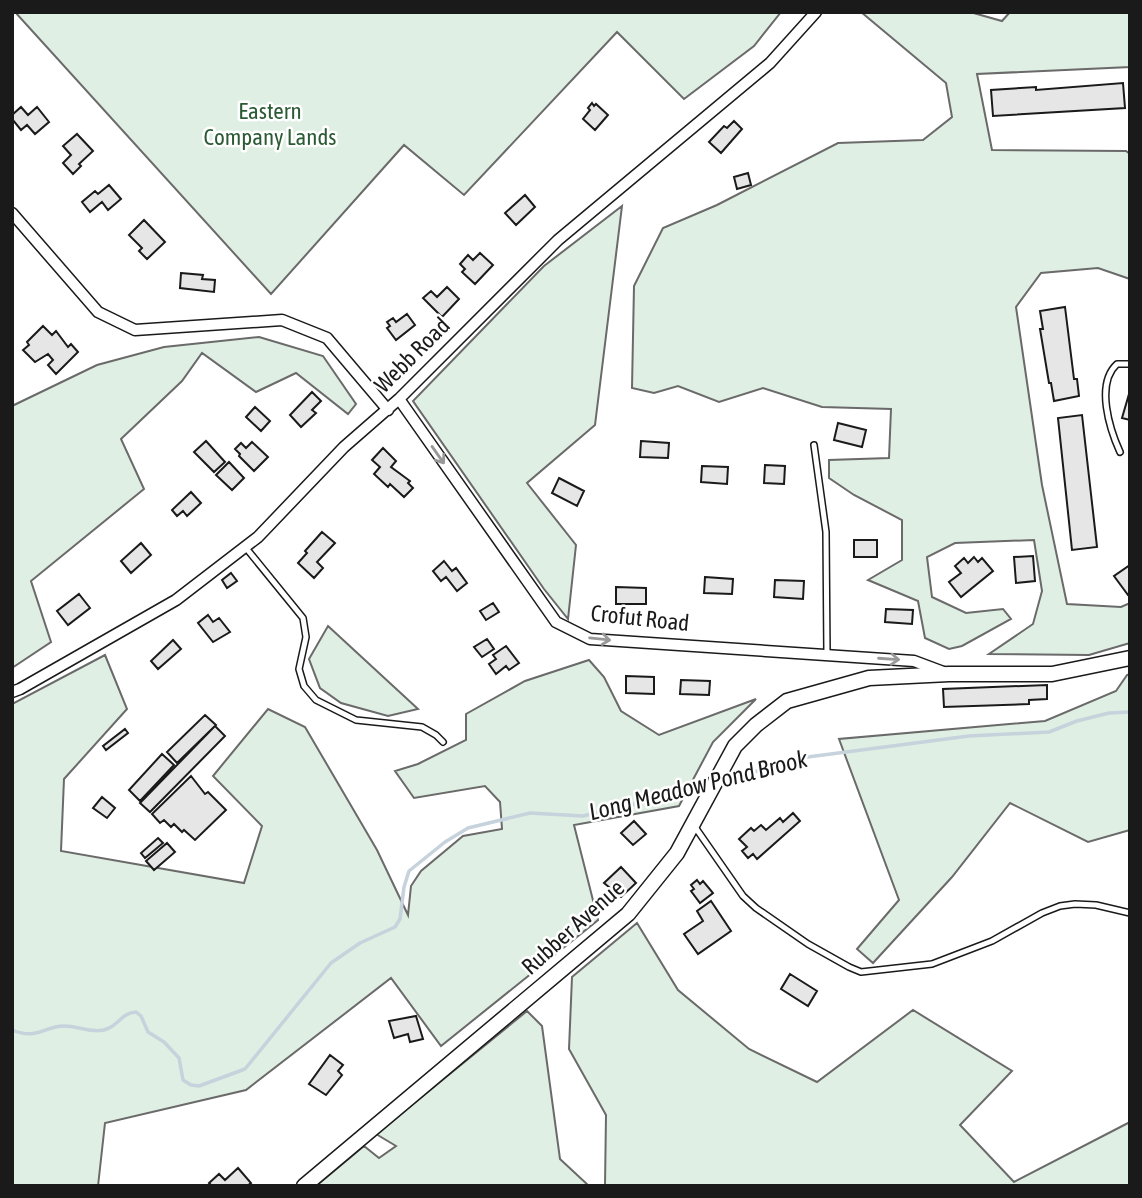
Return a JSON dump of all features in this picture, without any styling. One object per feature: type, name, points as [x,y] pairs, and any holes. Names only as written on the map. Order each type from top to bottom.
[{"type":"street","name":"Webb Road","points":[[12,692],[176,600],[246,548],[344,447],[399,399],[558,240],[770,63],[816,12]]},
{"type":"street","points":[[12,213],[98,312],[135,330],[282,320],[327,338],[387,410]]},
{"type":"street","name":"Crofut Road","points":[[399,399],[556,622],[590,639],[914,661],[949,674]]},
{"type":"street","name":"Rubber Avenue","points":[[304,1186],[628,914],[677,853],[735,746],[787,701],[869,678],[949,674],[1052,674],[1130,658]]},
{"type":"lane","points":[[1120,452],[1111,433],[1106,390],[1113,367],[1117,364],[1130,364]]},
{"type":"lane","points":[[814,445],[826,532],[827,655]]},
{"type":"lane","points":[[246,548],[303,618],[307,627],[299,669],[304,686],[316,700],[356,720],[422,727],[436,735],[443,743]]},
{"type":"lane","points":[[693,825],[743,896],[756,908],[808,944],[861,971],[932,964],[992,941],[1060,906],[1096,905],[1130,913]]},
{"type":"green space","name":"Eastern Company Lands","points":[[15,12],[781,12],[754,46],[684,99],[617,32],[464,195],[404,145],[271,294]]},
{"type":"green space","points":[[861,12],[970,12],[1002,21],[1010,12],[1130,12],[1130,67],[977,74],[992,150],[1126,151],[1130,154],[1130,279],[1098,268],[1041,273],[1016,307],[1042,485],[1067,604],[1121,607],[1130,603],[1130,643],[1089,655],[989,654],[1033,624],[1042,591],[1034,540],[955,543],[927,557],[932,597],[966,613],[1003,609],[1011,619],[962,646],[949,649],[925,638],[918,601],[868,580],[902,560],[902,520],[854,495],[829,478],[829,460],[889,458],[891,409],[822,407],[763,388],[719,402],[678,386],[654,393],[632,388],[634,286],[663,228],[717,205],[838,143],[923,140],[952,117],[946,83]]},
{"type":"green space","points":[[622,206],[595,425],[527,483],[576,545],[568,619],[544,589],[413,401],[544,266]]},
{"type":"green space","points":[[259,337],[323,356],[356,404],[348,414],[296,373],[256,392],[202,353],[182,381],[121,439],[144,489],[31,581],[51,642],[12,668],[12,406],[97,365],[164,347]]},
{"type":"green space","points":[[328,626],[418,709],[388,716],[341,703],[320,688],[309,659]]},
{"type":"green space","points":[[105,655],[127,709],[64,779],[61,851],[244,883],[262,826],[213,776],[268,709],[305,727],[377,850],[408,915],[411,886],[421,871],[463,836],[502,829],[500,802],[485,786],[414,798],[395,771],[418,764],[466,740],[466,714],[525,681],[589,660],[604,677],[621,711],[659,735],[756,699],[713,742],[679,806],[574,825],[598,920],[441,1046],[391,978],[246,1090],[105,1123],[98,1186],[12,1186],[12,704]]},
{"type":"green space","points":[[1130,674],[1130,830],[1088,842],[1010,803],[952,877],[873,963],[857,949],[899,900],[839,739],[1045,721],[1116,691]]},
{"type":"green space","points":[[637,923],[678,990],[749,1049],[817,1082],[913,1010],[1012,1071],[960,1125],[1014,1182],[1130,1122],[1130,1186],[605,1186],[606,1115],[569,1049],[572,977]]},
{"type":"green space","points":[[527,1011],[542,1026],[560,1159],[589,1186],[316,1186],[364,1146],[379,1158],[396,1146],[376,1134]]},
{"type":"building","points":[[1123,83],[1125,108],[993,116],[991,90],[1036,87],[1036,90]]},
{"type":"building","points":[[592,103],[608,115],[595,130],[583,119]]},
{"type":"building","points":[[21,107],[28,115],[37,107],[49,122],[35,134],[27,125],[21,130],[12,115]]},
{"type":"building","points":[[734,121],[742,129],[721,153],[709,142],[724,126],[727,128]]},
{"type":"building","points":[[77,134],[93,151],[73,174],[63,163],[71,155],[63,146]]},
{"type":"building","points":[[748,173],[751,185],[737,189],[734,177]]},
{"type":"building","points":[[109,185],[121,199],[108,210],[102,202],[90,212],[82,202],[95,191],[98,194]]},
{"type":"building","points":[[525,195],[535,207],[516,225],[505,213]]},
{"type":"building","points":[[144,220],[165,242],[147,259],[139,251],[142,248],[129,235]]},
{"type":"building","points":[[480,253],[493,265],[475,284],[462,272],[465,269],[460,264],[468,255],[473,260]]},
{"type":"building","points":[[181,273],[203,275],[202,279],[215,280],[214,292],[180,288]]},
{"type":"building","points":[[447,287],[459,299],[442,317],[423,298],[431,291],[437,297]]},
{"type":"building","points":[[1065,307],[1074,379],[1077,379],[1079,396],[1054,401],[1040,329],[1043,329],[1040,311]]},
{"type":"building","points":[[407,314],[415,325],[396,340],[387,328],[390,326],[387,322],[393,318],[396,322]]},
{"type":"building","points":[[43,326],[52,335],[56,331],[68,347],[71,344],[78,352],[56,374],[48,365],[53,360],[48,354],[35,362],[23,350]]},
{"type":"building","points":[[312,392],[321,401],[312,410],[316,413],[301,427],[290,415]]},
{"type":"building","points":[[1130,394],[1130,420],[1122,418]]},
{"type":"building","points":[[255,407],[270,421],[261,431],[246,417]]},
{"type":"building","points":[[1082,415],[1097,547],[1072,550],[1058,418]]},
{"type":"building","points":[[838,423],[866,430],[862,447],[834,440]]},
{"type":"building","points":[[206,441],[225,462],[214,472],[194,452]]},
{"type":"building","points":[[641,441],[669,443],[668,458],[640,457]]},
{"type":"building","points":[[252,442],[268,457],[254,471],[235,449],[241,443],[246,448]]},
{"type":"building","points":[[383,448],[396,461],[391,467],[410,481],[408,483],[413,488],[404,497],[374,474],[380,467],[372,460]]},
{"type":"building","points":[[229,462],[244,478],[232,490],[216,475]]},
{"type":"building","points":[[765,465],[785,466],[784,484],[764,483]]},
{"type":"building","points":[[702,466],[728,467],[727,484],[701,482]]},
{"type":"building","points":[[559,478],[584,491],[577,506],[552,493]]},
{"type":"building","points":[[191,492],[201,503],[187,516],[183,511],[177,516],[172,510]]},
{"type":"building","points":[[322,532],[335,543],[317,562],[323,568],[314,578],[298,563]]},
{"type":"building","points":[[854,540],[877,540],[877,557],[854,557]]},
{"type":"building","points":[[141,543],[151,555],[131,573],[121,561]]},
{"type":"building","points":[[1033,556],[1035,581],[1016,583],[1014,557]]},
{"type":"building","points":[[974,557],[978,562],[982,558],[993,571],[961,597],[949,582],[961,573],[955,566],[964,558],[968,563]]},
{"type":"building","points":[[444,561],[452,571],[456,568],[467,583],[457,591],[446,577],[441,581],[433,571]]},
{"type":"building","points":[[1130,565],[1130,594],[1128,595],[1114,576]]},
{"type":"building","points":[[231,573],[237,581],[227,588],[222,580]]},
{"type":"building","points":[[705,577],[733,579],[732,594],[704,593]]},
{"type":"building","points":[[775,580],[804,581],[803,599],[774,597]]},
{"type":"building","points":[[616,587],[646,588],[646,604],[616,604]]},
{"type":"building","points":[[79,594],[90,608],[68,625],[57,611]]},
{"type":"building","points":[[493,603],[499,612],[486,620],[480,611]]},
{"type":"building","points":[[886,609],[913,610],[912,624],[885,622]]},
{"type":"building","points":[[208,615],[213,622],[219,618],[230,632],[213,642],[198,623]]},
{"type":"building","points":[[487,639],[494,649],[482,657],[474,647]]},
{"type":"building","points":[[173,640],[181,649],[158,669],[151,661]]},
{"type":"building","points":[[506,646],[519,663],[509,670],[506,666],[496,674],[489,664],[496,659],[493,655]]},
{"type":"building","points":[[626,676],[654,677],[654,694],[626,693]]},
{"type":"building","points":[[681,680],[710,681],[709,695],[680,694]]},
{"type":"building","points":[[1047,685],[1047,699],[1029,700],[1029,704],[944,707],[943,689]]},
{"type":"building","points":[[205,715],[216,725],[177,763],[167,752]]},
{"type":"building","points":[[215,726],[225,736],[150,812],[140,803]]},
{"type":"building","points":[[125,729],[128,733],[106,750],[103,746]]},
{"type":"building","points":[[162,754],[174,765],[140,801],[129,790]]},
{"type":"building","points":[[191,776],[205,794],[208,792],[226,810],[195,840],[174,824],[171,827],[164,820],[160,823],[152,814]]},
{"type":"building","points":[[102,797],[115,808],[107,818],[93,808]]},
{"type":"building","points":[[793,813],[800,821],[757,859],[753,854],[748,858],[742,851],[747,847],[739,839],[751,828],[754,831],[761,825],[766,830],[780,818],[783,822]]},
{"type":"building","points":[[634,821],[646,834],[633,845],[621,833]]},
{"type":"building","points":[[158,838],[163,843],[145,858],[141,853]]},
{"type":"building","points":[[167,843],[175,852],[154,870],[146,861]]},
{"type":"building","points":[[621,867],[636,883],[621,897],[604,883]]},
{"type":"building","points":[[697,880],[700,884],[703,881],[713,893],[700,903],[691,891],[694,889],[691,885]]},
{"type":"building","points":[[711,901],[731,931],[698,954],[684,934],[703,921],[697,911]]},
{"type":"building","points":[[790,974],[817,991],[808,1006],[781,989]]},
{"type":"building","points":[[416,1016],[423,1039],[410,1042],[408,1034],[394,1038],[389,1021]]},
{"type":"building","points":[[330,1055],[343,1065],[338,1071],[342,1075],[326,1095],[309,1084]]},
{"type":"building","points":[[238,1168],[251,1183],[247,1186],[212,1186],[209,1183],[219,1174],[225,1180]]},
{"type":"waterway","name":"Long Meadow Pond Brook","points":[[720,782],[800,758],[969,736],[1049,732],[1109,713],[1130,712]]},
{"type":"waterway","name":"Long Meadow Pond Brook","points":[[12,1030],[29,1034],[58,1026],[104,1030],[127,1014],[136,1012],[141,1016],[148,1032],[164,1042],[179,1058],[183,1080],[199,1086],[245,1069],[331,963],[360,943],[395,927],[400,919],[409,871],[445,842],[468,828],[530,813],[583,816],[707,787]]}]
